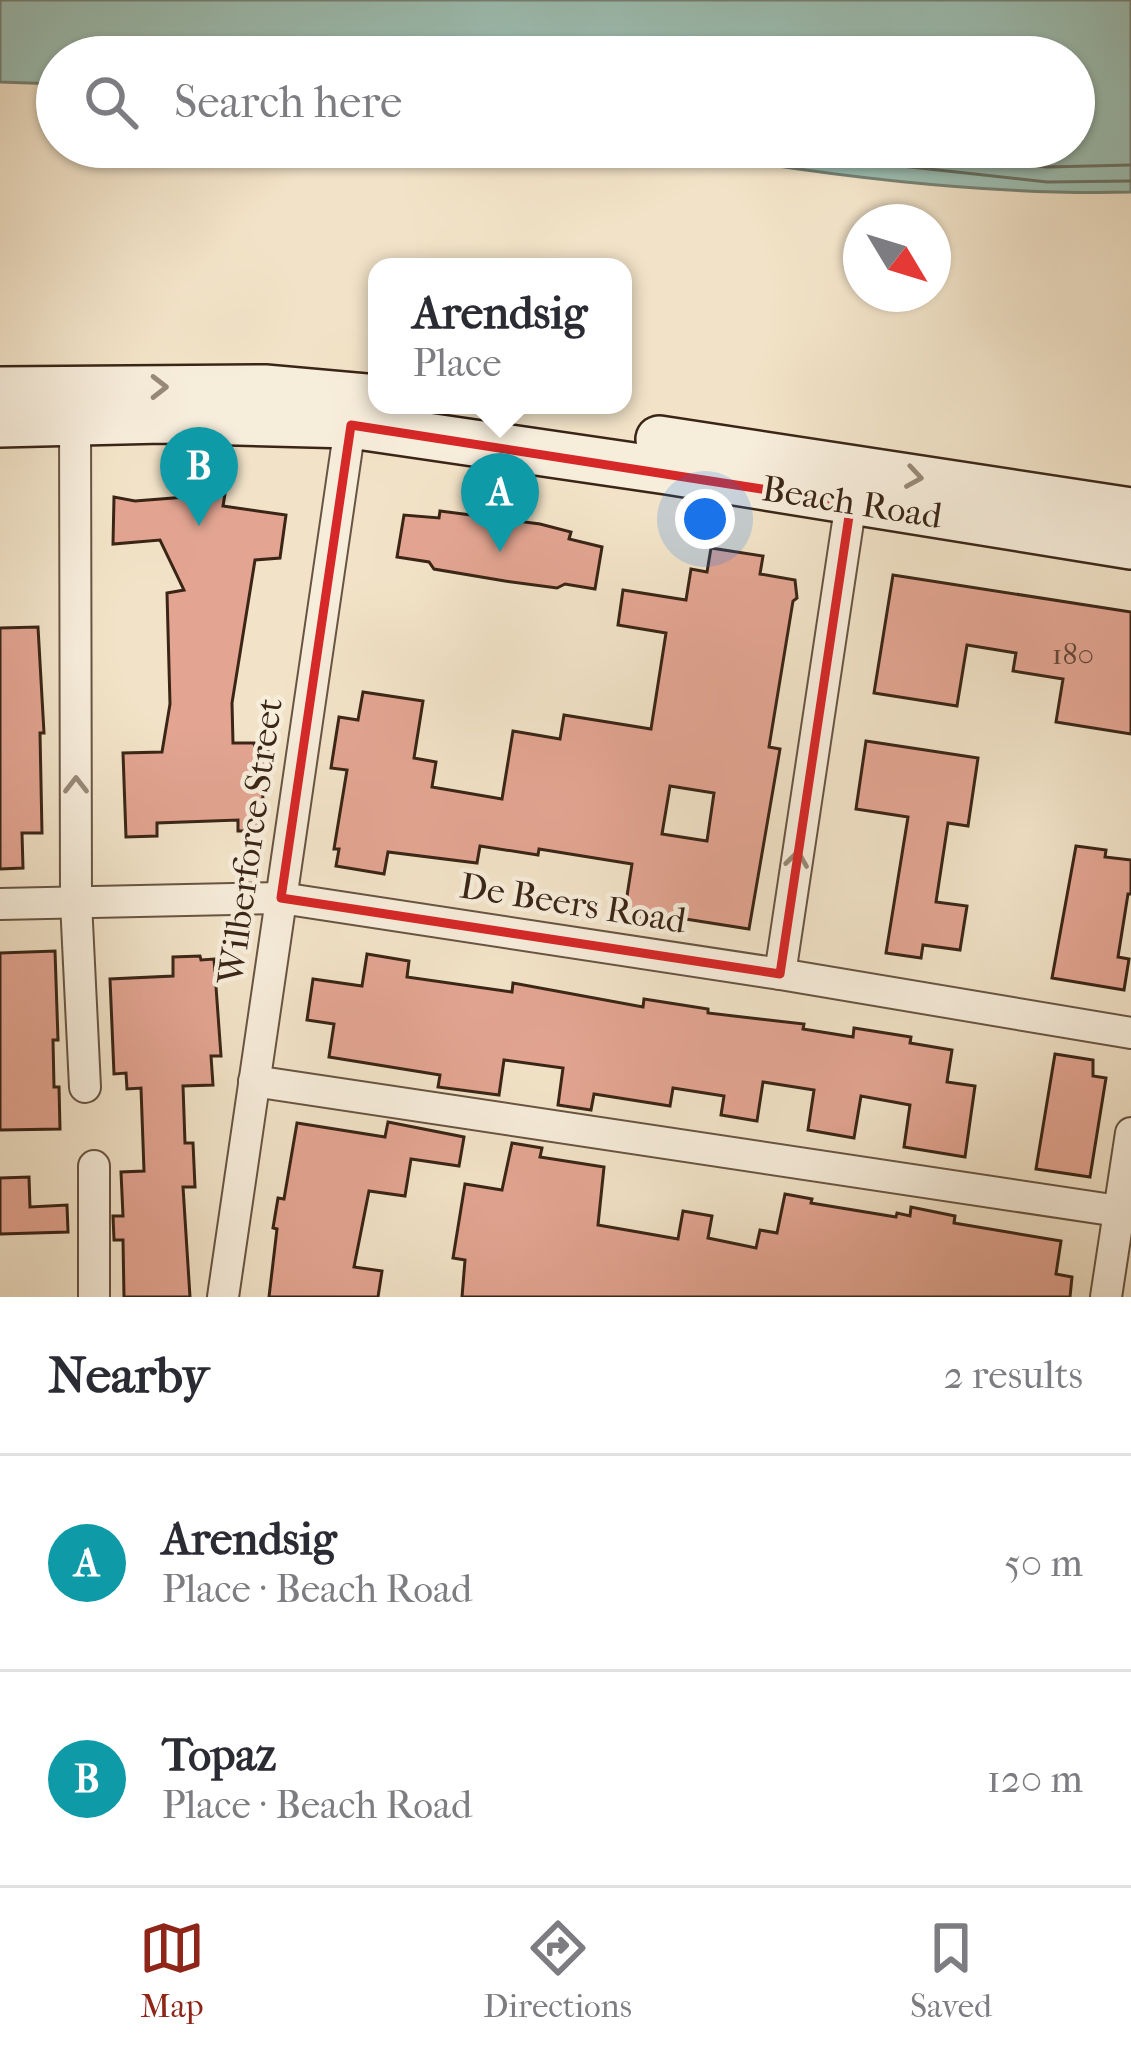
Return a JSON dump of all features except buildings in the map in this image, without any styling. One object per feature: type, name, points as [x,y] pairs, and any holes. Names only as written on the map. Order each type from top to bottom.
[{"type":"main road","name":"Beach Road","points":[[0,424],[75,405],[265,388],[361,406]]},
{"type":"main road","name":"Beach Road","points":[[0,390],[75,405]]},
{"type":"main road","name":"Beach Road","points":[[399,414],[667,471],[1131,511]]},
{"type":"main road","name":"Beach Road","points":[[472,414],[853,486],[1131,546]]},
{"type":"street","points":[[75,405],[76,902],[85,1088]]},
{"type":"street","name":"Wilberforce Street","points":[[223,1297],[281,898],[361,406]]},
{"type":"street","points":[[780,974],[853,486]]},
{"type":"street","name":"De Beers Road","points":[[0,904],[281,898],[1131,1033]]},
{"type":"street","points":[[254,1081],[1125,1212]]},
{"type":"street","points":[[1106,1297],[1125,1212],[1131,1133]]},
{"type":"street","points":[[94,1166],[94,1297]]},
{"type":"highlighted area","points":[[351,425],[851,503],[780,974],[281,898]]},
{"type":"water","points":[[0,0],[1131,0],[1131,192],[1014,190],[793,168],[1095,168],[1095,36],[36,36],[36,83],[0,82]]},
{"type":"place","name":"Topaz","points":[[199,526]]},
{"type":"place","name":"Arendsig","points":[[500,552]]}]
